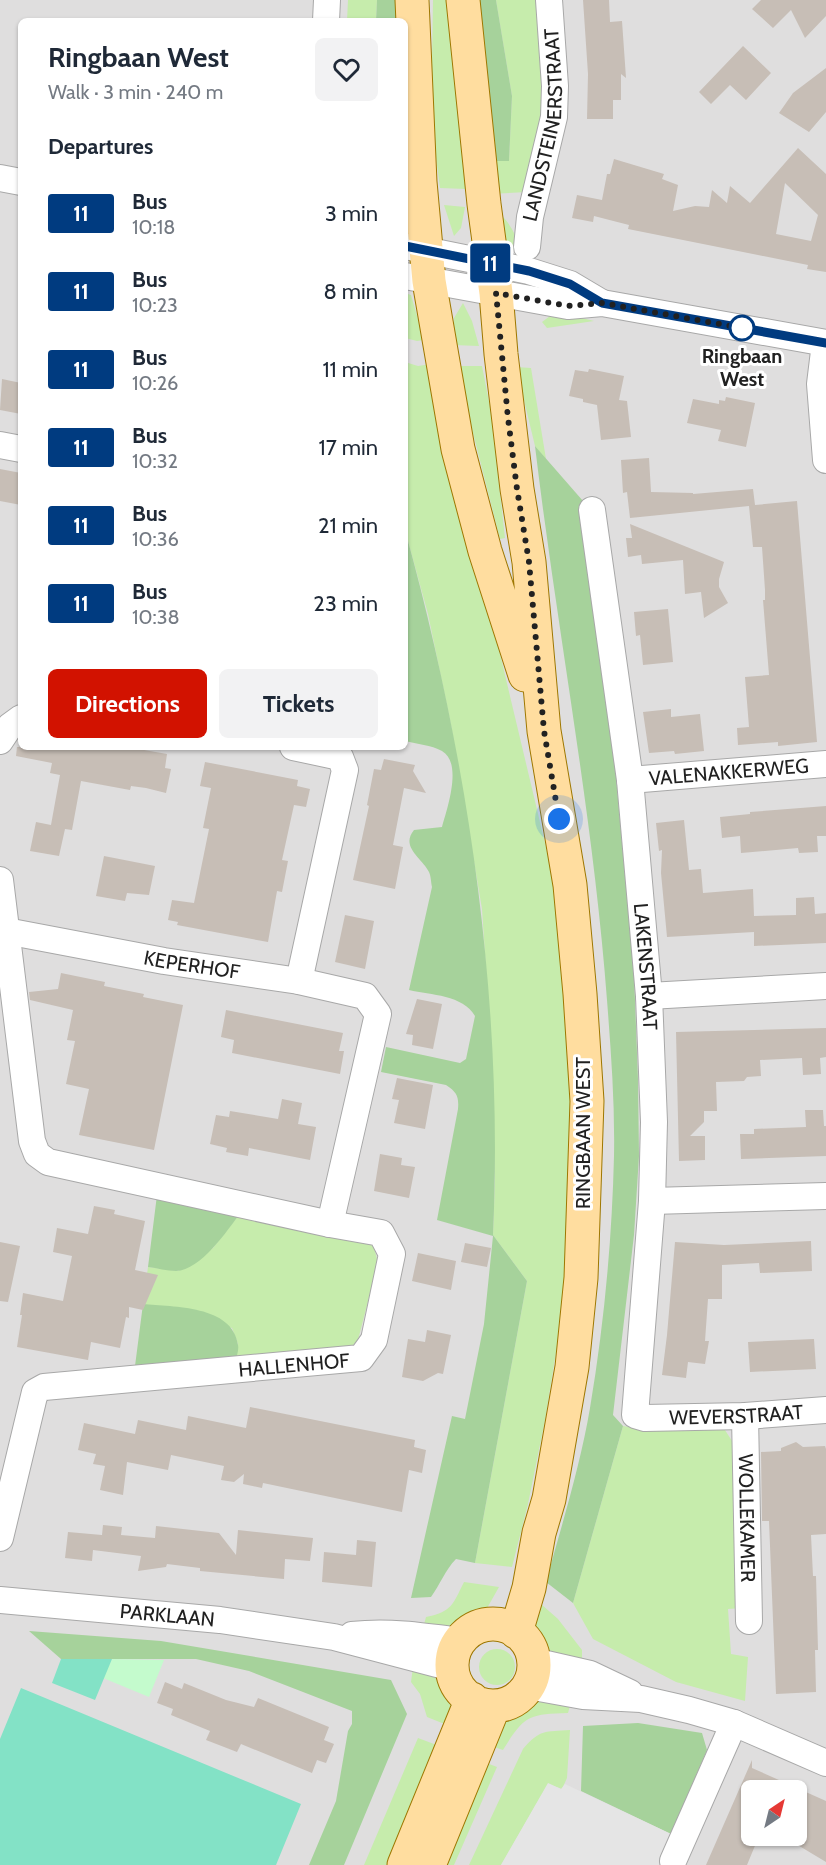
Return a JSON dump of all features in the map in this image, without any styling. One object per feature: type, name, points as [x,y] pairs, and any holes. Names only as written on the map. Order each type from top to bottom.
[{"type":"main road","name":"RINGBAAN WEST","points":[[412,0],[420,182],[416,263],[458,449],[485,551],[544,731]]},
{"type":"main road","name":"RINGBAAN WEST","points":[[463,0],[515,477],[529,562],[544,731],[570,885],[587,1101],[580,1278],[572,1368],[549,1499],[538,1533],[529,1588],[505,1628]]},
{"type":"main road","points":[[474,1628],[505,1628],[528,1644],[531,1674],[517,1698],[510,1702],[483,1703],[458,1686],[456,1654],[474,1628]]},
{"type":"main road","points":[[404,1865],[483,1703]]},
{"type":"main road","points":[[429,1865],[483,1703]]},
{"type":"street","points":[[326,18],[327,0]]},
{"type":"street","name":"LANDSTEINERSTRAAT","points":[[527,247],[530,217],[554,117],[555,86],[549,0]]},
{"type":"street","points":[[0,178],[18,181]]},
{"type":"street","points":[[416,263],[495,278],[568,306],[602,303],[826,343],[820,384],[826,460]]},
{"type":"street","points":[[0,445],[18,448]]},
{"type":"street","name":"LAKENSTRAAT","points":[[592,510],[630,780],[649,996],[654,1122],[652,1201],[635,1415],[645,1418]]},
{"type":"street","points":[[0,741],[10,726],[18,720]]},
{"type":"street","points":[[299,981],[345,770],[340,757],[306,750]]},
{"type":"street","name":"VALENAKKERWEG","points":[[630,780],[826,764]]},
{"type":"street","points":[[0,880],[6,931]]},
{"type":"street","name":"KEPERHOF","points":[[6,931],[164,961],[299,981],[365,996],[378,1014],[330,1224]]},
{"type":"street","name":"HALLENHOF","points":[[0,1538],[35,1392],[44,1387],[361,1358],[374,1340],[392,1254],[381,1233],[330,1224],[48,1162],[37,1154],[32,1141],[6,931]]},
{"type":"street","points":[[649,996],[826,986]]},
{"type":"street","points":[[652,1201],[826,1196]]},
{"type":"street","name":"WEVERSTRAAT","points":[[645,1418],[746,1416],[826,1410]]},
{"type":"street","name":"WOLLEKAMER","points":[[746,1416],[749,1621]]},
{"type":"street","name":"PARKLAAN","points":[[0,1600],[220,1620],[334,1637],[376,1632],[407,1633],[456,1654]]},
{"type":"street","points":[[531,1674],[584,1696],[641,1699],[734,1723],[826,1763]]},
{"type":"street","points":[[673,1861],[734,1723]]},
{"type":"shaded area","points":[[0,0],[826,0],[826,1865],[0,1865]]},
{"type":"shaded area","points":[[548,1783],[561,1789],[565,1784],[671,1834],[659,1865],[501,1865]]},
{"type":"green space","points":[[348,0],[377,0],[376,18],[347,18]]},
{"type":"green space","points":[[377,0],[399,0],[400,18],[376,18]]},
{"type":"green space","points":[[433,0],[448,0],[463,109],[466,189],[440,188],[431,119]]},
{"type":"green space","points":[[472,0],[496,0],[512,96],[509,161],[489,161]]},
{"type":"green space","points":[[496,0],[541,0],[547,89],[527,192],[490,194],[489,161],[509,161],[512,96]]},
{"type":"green space","points":[[444,205],[465,207],[461,228],[454,236]]},
{"type":"green space","points":[[499,213],[513,232],[520,253],[506,245]]},
{"type":"green space","points":[[408,294],[411,295],[424,340],[408,339]]},
{"type":"green space","points":[[463,303],[472,321],[479,346],[453,345],[454,318]]},
{"type":"green space","points":[[561,315],[594,321],[547,328],[542,322],[550,316]]},
{"type":"green space","points":[[408,363],[418,366],[431,364],[554,881],[574,1092],[565,1297],[545,1420],[528,1504],[512,1567],[475,1563],[527,1281],[493,1235],[495,1180],[490,1029],[482,909],[451,725],[428,614],[408,541]]},
{"type":"green space","points":[[456,366],[482,366],[491,412],[505,538],[500,539]]},
{"type":"green space","points":[[516,367],[531,368],[546,459],[535,446]]},
{"type":"green space","points":[[535,446],[583,501],[605,657],[634,974],[638,1079],[639,1156],[634,1235],[613,1415],[623,1426],[573,1603],[546,1582],[581,1452],[599,1345],[611,1219],[614,1156],[613,1098],[607,1000],[593,861]]},
{"type":"green space","points":[[408,542],[447,703],[477,879],[487,968],[493,1057],[495,1146],[493,1235],[527,1281],[475,1563],[456,1559],[431,1597],[411,1598],[452,1416],[465,1419],[484,1324],[493,1236],[437,1220],[458,1109],[458,1098],[453,1090],[446,1085],[381,1072],[386,1047],[460,1063],[466,1059],[475,1016],[470,1009],[455,1000],[409,990],[432,887],[429,872],[411,847],[410,836],[414,830],[442,827],[453,776],[452,765],[448,757],[442,751],[408,742]]},
{"type":"green space","points":[[157,1195],[241,1212],[213,1248],[195,1264],[176,1271],[148,1267]]},
{"type":"green space","points":[[241,1212],[365,1240],[374,1247],[378,1263],[358,1340],[349,1349],[236,1359],[238,1344],[232,1328],[143,1304],[148,1267],[178,1271],[213,1248]]},
{"type":"green space","points":[[143,1304],[185,1308],[214,1315],[234,1332],[238,1347],[236,1359],[135,1366]]},
{"type":"green space","points":[[623,1426],[641,1429],[723,1427],[734,1444],[742,1608],[728,1609],[731,1654],[748,1657],[745,1701],[676,1682],[593,1639],[573,1603]]},
{"type":"green space","points":[[464,1582],[499,1587],[486,1610],[463,1625],[447,1629],[423,1628],[426,1617],[441,1613],[451,1606]]},
{"type":"green space","points":[[541,1604],[558,1619],[582,1650],[582,1664],[552,1654],[534,1627]]},
{"type":"green space","points":[[29,1631],[161,1641],[391,1680],[407,1714],[344,1865],[309,1865],[336,1801],[348,1731],[352,1724],[352,1711],[249,1671],[196,1659],[61,1659]]},
{"type":"green space","points":[[497,1649],[510,1654],[515,1667],[510,1680],[497,1685],[484,1680],[479,1667],[484,1654]]},
{"type":"green space","points":[[61,1659],[112,1659],[95,1700],[52,1683]]},
{"type":"green space","points":[[112,1659],[164,1660],[149,1697],[103,1678]]},
{"type":"green space","points":[[413,1667],[435,1674],[446,1689],[454,1709],[447,1725],[427,1717],[420,1694],[411,1682]]},
{"type":"green space","points":[[21,1688],[301,1804],[276,1865],[0,1865],[0,1739]]},
{"type":"green space","points":[[542,1697],[571,1702],[568,1713],[544,1714],[528,1719],[516,1730],[503,1750],[491,1746],[502,1721],[525,1704]]},
{"type":"green space","points":[[638,1723],[702,1733],[707,1750],[671,1834],[581,1791],[583,1726]]},
{"type":"green space","points":[[570,1730],[567,1778],[562,1789],[548,1784],[501,1865],[469,1865],[523,1749],[539,1735]]},
{"type":"green space","points":[[418,1738],[442,1747],[395,1865],[364,1865]]},
{"type":"green space","points":[[484,1762],[497,1767],[454,1865],[437,1865]]},
{"type":"building","points":[[583,0],[609,0],[610,22],[622,21],[626,78],[621,74],[621,100],[613,100],[613,119],[587,119],[588,74]]},
{"type":"building","points":[[761,0],[826,0],[826,16],[805,38],[791,10],[773,28],[752,9]]},
{"type":"building","points":[[743,46],[771,73],[746,100],[730,85],[711,104],[699,92]]},
{"type":"building","points":[[826,68],[826,112],[809,132],[779,113],[793,93]]},
{"type":"building","points":[[798,148],[826,174],[826,272],[807,269],[808,265],[628,229],[629,225],[594,216],[593,222],[572,218],[577,195],[602,200],[607,174],[610,174],[614,159],[664,174],[662,179],[678,185],[673,211],[695,206],[709,207],[712,190],[727,203],[730,186],[750,203]],"holes":[[[785,183],[818,215],[811,241],[776,234]]]},
{"type":"building","points":[[589,369],[624,376],[619,400],[627,401],[631,437],[601,440],[597,405],[569,396],[575,370],[588,372]]},
{"type":"building","points":[[2,379],[18,382],[18,413],[0,410]]},
{"type":"building","points":[[726,397],[755,403],[746,447],[718,441],[721,430],[687,423],[693,399],[719,404],[719,400],[725,401]]},
{"type":"building","points":[[649,458],[651,492],[693,494],[753,489],[755,505],[797,501],[817,742],[778,746],[778,742],[738,745],[737,728],[749,727],[745,677],[769,675],[763,600],[765,600],[765,590],[762,547],[753,547],[749,506],[630,518],[627,492],[623,493],[621,460]]},
{"type":"building","points":[[0,469],[18,472],[18,504],[0,501]]},
{"type":"building","points":[[630,524],[724,562],[719,587],[728,603],[704,618],[701,592],[685,594],[683,560],[642,564],[641,555],[628,557],[626,538],[632,538]]},
{"type":"building","points":[[668,609],[673,662],[643,665],[640,635],[636,636],[634,612]]},
{"type":"building","points":[[671,709],[671,717],[700,714],[704,751],[675,754],[674,751],[649,753],[643,712]]},
{"type":"building","points":[[17,747],[18,750],[144,750],[167,754],[165,768],[171,769],[166,793],[146,788],[131,786],[130,790],[81,781],[72,830],[65,829],[59,856],[30,851],[36,822],[51,825],[60,775],[50,773],[52,763],[16,756]]},
{"type":"building","points":[[384,759],[415,765],[413,771],[426,793],[404,788],[393,845],[403,847],[395,889],[353,880],[369,806],[367,805],[374,769],[381,770]]},
{"type":"building","points":[[205,762],[298,780],[297,786],[310,789],[306,807],[294,805],[282,860],[288,861],[282,892],[277,891],[268,942],[177,925],[178,922],[168,920],[172,900],[194,903],[209,829],[203,828],[211,788],[200,786]]},
{"type":"building","points":[[826,806],[826,836],[817,836],[818,852],[799,853],[798,848],[741,853],[740,836],[722,838],[720,817],[750,814],[750,812]]},
{"type":"building","points":[[684,820],[689,870],[701,869],[703,893],[753,889],[754,916],[796,915],[796,898],[814,897],[815,914],[826,913],[826,943],[754,946],[754,932],[667,937],[661,873],[662,850],[659,851],[656,823]]},
{"type":"building","points":[[104,856],[155,866],[149,895],[127,893],[125,901],[96,896]]},
{"type":"building","points":[[345,915],[374,921],[365,969],[335,962]]},
{"type":"building","points":[[61,973],[105,982],[104,986],[183,1005],[154,1150],[79,1135],[89,1089],[66,1084],[75,1041],[67,1040],[73,1010],[30,1000],[29,992],[58,989]]},
{"type":"building","points":[[417,999],[442,1004],[433,1049],[412,1045],[413,1035],[406,1034]]},
{"type":"building","points":[[226,1010],[343,1033],[339,1051],[344,1051],[340,1074],[232,1053],[234,1040],[221,1037]]},
{"type":"building","points":[[826,1028],[826,1057],[820,1058],[821,1074],[803,1075],[802,1058],[760,1060],[761,1076],[747,1077],[744,1081],[716,1082],[717,1111],[704,1111],[704,1122],[690,1136],[705,1136],[705,1160],[679,1161],[676,1032]]},
{"type":"building","points":[[397,1078],[433,1085],[425,1129],[394,1123],[399,1100],[392,1099]]},
{"type":"building","points":[[282,1099],[302,1103],[298,1124],[316,1127],[310,1160],[249,1148],[248,1156],[226,1152],[227,1148],[210,1144],[216,1115],[229,1117],[230,1111],[278,1119]]},
{"type":"building","points":[[805,1110],[823,1110],[824,1126],[826,1126],[826,1156],[741,1159],[740,1134],[754,1134],[754,1129],[806,1127]]},
{"type":"building","points":[[380,1154],[402,1158],[401,1165],[415,1167],[409,1198],[374,1191]]},
{"type":"building","points":[[94,1206],[115,1210],[114,1214],[145,1221],[135,1270],[158,1275],[143,1310],[129,1307],[129,1318],[126,1317],[120,1348],[91,1342],[88,1360],[17,1347],[23,1293],[63,1301],[72,1256],[53,1252],[57,1228],[88,1234]]},
{"type":"building","points":[[811,1241],[812,1271],[760,1273],[759,1263],[722,1265],[722,1299],[708,1299],[705,1341],[709,1341],[705,1364],[688,1362],[686,1378],[662,1375],[675,1242],[724,1245]]},
{"type":"building","points":[[0,1242],[20,1246],[8,1302],[0,1301]]},
{"type":"building","points":[[465,1243],[491,1248],[487,1267],[461,1262]]},
{"type":"building","points":[[418,1253],[456,1261],[451,1290],[412,1281]]},
{"type":"building","points":[[427,1330],[451,1335],[443,1374],[438,1373],[423,1381],[402,1377],[408,1339],[425,1342]]},
{"type":"building","points":[[814,1339],[816,1369],[750,1372],[748,1342]]},
{"type":"building","points":[[250,1407],[415,1440],[414,1447],[426,1450],[422,1473],[409,1470],[402,1512],[263,1483],[262,1488],[243,1484],[244,1474],[234,1482],[221,1480],[224,1466],[171,1455],[168,1470],[127,1462],[123,1495],[100,1490],[105,1466],[93,1464],[96,1454],[78,1450],[84,1423],[135,1434],[138,1420],[186,1430],[188,1416],[246,1428]]},
{"type":"building","points":[[796,1442],[803,1447],[825,1446],[826,1449],[826,1534],[811,1535],[813,1576],[816,1576],[818,1650],[815,1650],[816,1692],[776,1694],[769,1521],[762,1521],[761,1452],[781,1451],[781,1448]]},
{"type":"building","points":[[103,1525],[122,1527],[121,1535],[155,1538],[156,1526],[219,1533],[236,1555],[238,1530],[313,1538],[310,1561],[285,1559],[284,1579],[200,1571],[200,1568],[167,1564],[166,1567],[138,1571],[141,1556],[93,1550],[92,1561],[65,1558],[68,1532],[102,1535]]},
{"type":"building","points":[[357,1540],[376,1542],[372,1587],[322,1582],[324,1552],[356,1555]]},
{"type":"building","points":[[165,1682],[182,1689],[184,1683],[226,1700],[254,1707],[258,1698],[329,1727],[324,1740],[334,1744],[326,1763],[317,1760],[312,1773],[241,1744],[237,1752],[206,1740],[210,1731],[171,1715],[173,1709],[157,1703]]},
{"type":"building","points":[[752,1760],[752,1768],[779,1780],[743,1780]]},
{"type":"building","points":[[741,1785],[741,1846],[755,1846],[747,1865],[706,1865]]},
{"type":"building","points":[[807,1793],[826,1801],[826,1862],[799,1846],[807,1846]]},
{"type":"bus line","name":"11","points":[[408,247],[529,271],[570,284],[602,303],[826,343]]},
{"type":"place","name":"Ringbaan West","points":[[742,328]]},
{"type":"route","points":[[559,819],[544,731],[529,562],[508,418],[496,293],[568,306],[602,303],[742,328]]}]
